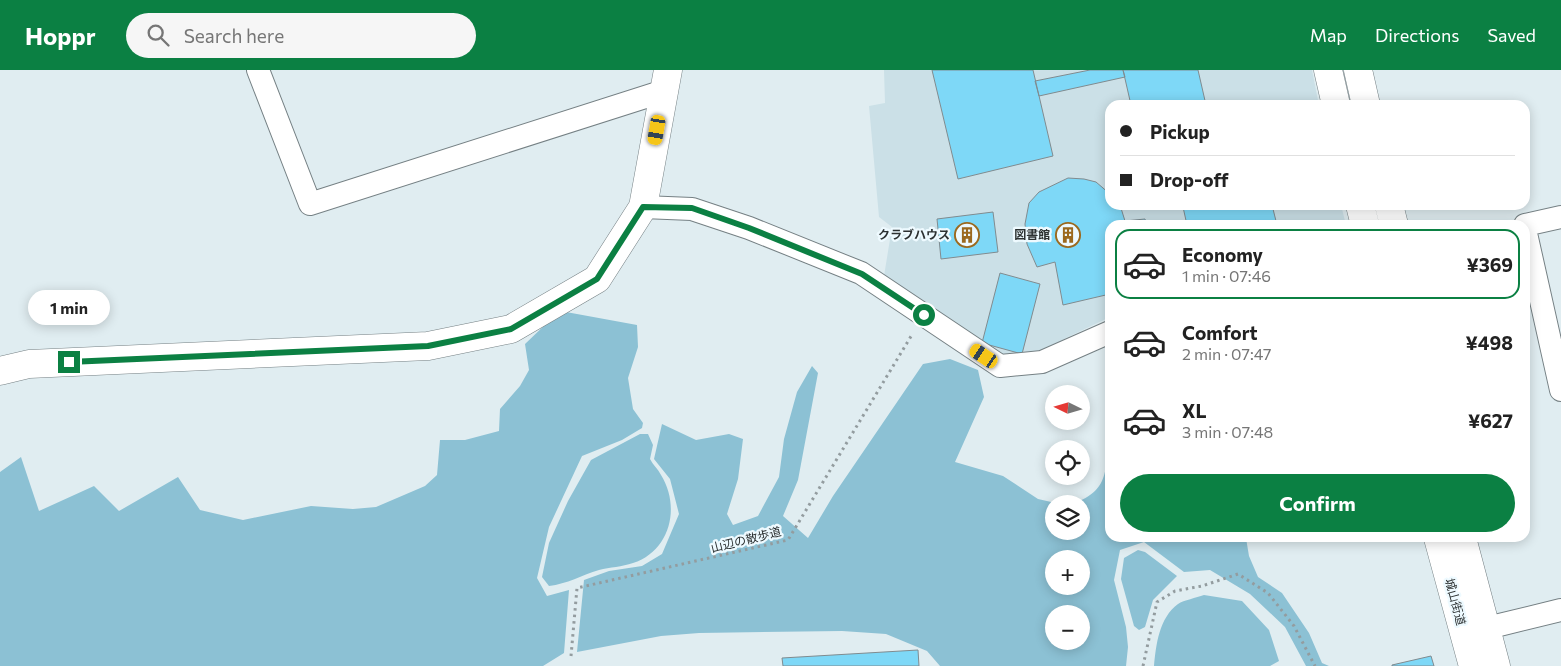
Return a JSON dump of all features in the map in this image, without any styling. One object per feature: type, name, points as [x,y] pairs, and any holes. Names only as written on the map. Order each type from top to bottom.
[{"type":"street","points":[[0,371],[29,364],[428,346],[511,329],[597,279],[643,207],[666,80],[310,204],[258,70]]},
{"type":"street","points":[[1328,70],[1335,100]]},
{"type":"street","points":[[1358,70],[1365,100]]},
{"type":"street","points":[[643,207],[692,208],[749,228],[862,274],[1000,366],[1042,362],[1105,334]]},
{"type":"street","points":[[1530,224],[1561,217]]},
{"type":"street","points":[[1530,251],[1561,390]]},
{"type":"street","name":"城山街道","points":[[1439,542],[1473,666]]},
{"type":"street","name":"城山街道","points":[[1463,542],[1496,666]]},
{"type":"street","points":[[1487,628],[1561,610]]},
{"type":"path","name":"山辺の散歩道","points":[[570,656],[577,588],[788,540],[924,315]]},
{"type":"path","points":[[1143,666],[1157,602],[1175,591],[1202,586],[1238,574],[1268,593],[1294,626],[1315,666]]},
{"type":"shaded area","points":[[884,70],[1312,70],[1318,100],[1105,100],[1105,210],[1342,210],[1345,220],[1105,220],[1105,319],[1066,338],[1034,360],[1010,358],[959,335],[884,276],[892,227],[879,217],[869,106],[885,103]]},
{"type":"shaded area","points":[[566,312],[637,325],[638,347],[628,378],[633,409],[643,423],[642,428],[622,440],[582,456],[549,527],[537,578],[547,596],[569,590],[564,653],[543,666],[0,666],[0,472],[21,457],[39,511],[94,486],[119,511],[178,477],[200,510],[243,520],[311,506],[353,509],[376,507],[425,486],[437,475],[440,440],[465,440],[499,431],[500,409],[520,386],[529,370],[525,344],[547,323]]},
{"type":"shaded area","points":[[950,359],[978,370],[984,397],[955,462],[1003,476],[1038,499],[1045,501],[1045,540],[1090,540],[1090,495],[1101,483],[1105,469],[1105,542],[1144,542],[1120,550],[1114,580],[1126,627],[1128,647],[1126,666],[940,666],[927,651],[886,634],[842,631],[699,633],[661,636],[577,652],[584,580],[609,571],[642,566],[662,554],[679,514],[670,479],[654,459],[662,424],[696,440],[729,434],[743,439],[738,479],[727,514],[733,525],[758,516],[779,477],[784,439],[797,392],[812,366],[818,373],[798,480],[783,516],[808,538],[833,496],[923,364]]},
{"type":"shaded area","points":[[640,434],[648,434],[653,445],[650,459],[667,487],[671,514],[663,538],[656,549],[646,557],[633,563],[599,570],[549,586],[542,577],[549,543],[568,501],[591,460]]},
{"type":"shaded area","points":[[1144,542],[1247,542],[1249,556],[1258,577],[1282,593],[1309,633],[1322,663],[1329,666],[1306,666],[1285,627],[1250,594],[1210,570],[1184,572]]},
{"type":"shaded area","points":[[1138,550],[1145,552],[1177,576],[1153,600],[1145,627],[1139,630],[1134,626],[1121,579],[1124,558]]},
{"type":"shaded area","points":[[1204,595],[1242,601],[1269,630],[1279,661],[1270,666],[1154,666],[1157,641],[1167,617],[1178,604]]},
{"type":"building","points":[[932,70],[1033,70],[1053,156],[958,179]]},
{"type":"building","points":[[1090,70],[1123,70],[1125,77],[1039,96],[1035,81]]},
{"type":"building","points":[[1123,70],[1198,70],[1205,100],[1130,100]]},
{"type":"building","name":"図書館","points":[[1068,178],[1084,179],[1096,182],[1105,190],[1105,210],[1122,210],[1125,220],[1105,220],[1105,295],[1063,305],[1055,262],[1037,267],[1027,244],[1025,224],[1029,203],[1039,192]]},
{"type":"building","points":[[1184,210],[1273,210],[1276,220],[1186,220]]},
{"type":"building","name":"クラブハウス","points":[[993,212],[998,252],[941,259],[937,219]]},
{"type":"building","points":[[1000,273],[1040,284],[1022,354],[982,343]]},
{"type":"building","points":[[918,650],[919,666],[783,666],[782,658]]},
{"type":"building","points":[[1431,656],[1434,666],[1392,666],[1392,665]]},
{"type":"place","name":"クラブハウス","points":[[967,235]]},
{"type":"place","name":"図書館","points":[[1068,235]]},
{"type":"route","points":[[69,362],[428,346],[511,329],[597,279],[643,207],[692,208],[749,228],[862,274],[924,315]]}]
